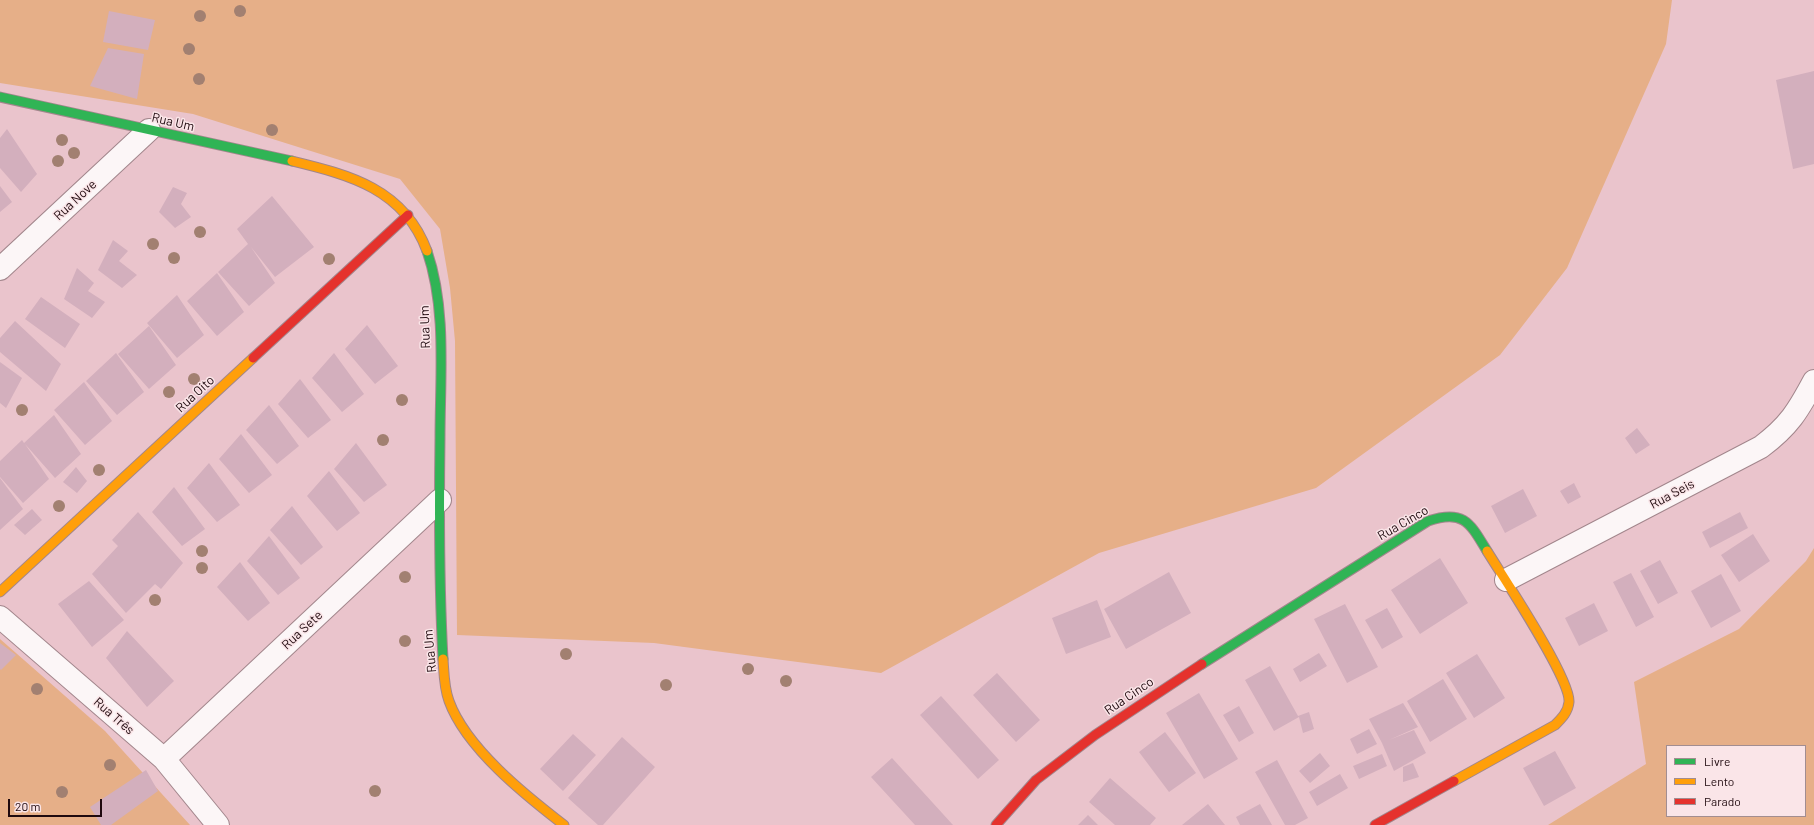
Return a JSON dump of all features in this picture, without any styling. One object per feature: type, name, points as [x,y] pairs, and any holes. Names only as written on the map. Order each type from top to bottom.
[{"type":"street","name":"Rua Um","points":[[0,97],[300,164],[361,180],[391,199],[408,215],[417,229],[425,247],[436,284],[440,373],[440,500],[438,577],[444,665],[449,701],[462,727],[483,752],[539,807],[564,825]]},
{"type":"street","name":"Rua Nove","points":[[0,269],[149,130]]},
{"type":"street","name":"Rua Oito","points":[[0,592],[408,215]]},
{"type":"street","name":"Rua Seis","points":[[1506,580],[1761,447],[1785,427],[1795,415],[1814,381]]},
{"type":"street","name":"Rua Sete","points":[[164,759],[440,500]]},
{"type":"street","name":"Rua Cinco","points":[[996,825],[1036,780],[1095,734],[1176,680],[1428,521],[1451,515],[1460,516],[1472,526],[1506,580],[1564,681],[1570,700],[1569,710],[1555,725],[1375,825]]},
{"type":"street","name":"Rua Três","points":[[0,618],[164,759],[218,825]]},
{"type":"shaded area","points":[[0,0],[1672,0],[1666,44],[1567,268],[1500,355],[1316,488],[1099,553],[881,673],[654,643],[457,635],[455,341],[450,288],[440,229],[400,179],[193,114],[0,83]]},
{"type":"shaded area","points":[[1814,548],[1814,825],[1548,825],[1646,764],[1634,682],[1739,629],[1806,561]]},
{"type":"shaded area","points":[[0,639],[105,731],[190,825],[0,825]]},
{"type":"building","points":[[109,11],[155,20],[148,50],[103,42]]},
{"type":"building","points":[[108,48],[144,54],[137,99],[90,86]]},
{"type":"building","points":[[1814,71],[1814,164],[1793,169],[1776,80]]},
{"type":"building","points":[[7,129],[37,174],[21,192],[0,168],[0,138]]},
{"type":"building","points":[[0,186],[12,202],[0,212]]},
{"type":"building","points":[[173,187],[187,193],[181,204],[191,217],[175,228],[159,212]]},
{"type":"building","points":[[272,196],[314,247],[275,277],[251,247],[275,283],[249,306],[218,272],[248,244],[237,229]]},
{"type":"building","points":[[113,240],[128,251],[119,261],[137,275],[122,288],[98,270]]},
{"type":"building","points":[[77,268],[94,283],[88,291],[105,302],[92,318],[64,299]]},
{"type":"building","points":[[217,273],[244,312],[217,336],[187,301]]},
{"type":"building","points":[[177,295],[204,335],[177,358],[147,323]]},
{"type":"building","points":[[41,297],[80,324],[65,348],[25,319]]},
{"type":"building","points":[[15,321],[61,364],[46,391],[0,352],[0,338]]},
{"type":"building","points":[[367,325],[398,366],[375,384],[345,349]]},
{"type":"building","points":[[149,326],[176,365],[149,389],[118,354]]},
{"type":"building","points":[[116,353],[144,392],[117,415],[86,381]]},
{"type":"building","points":[[334,353],[364,394],[342,412],[312,378]]},
{"type":"building","points":[[0,362],[22,378],[6,408],[0,403]]},
{"type":"building","points":[[300,379],[331,420],[308,438],[278,404]]},
{"type":"building","points":[[84,382],[112,421],[85,445],[54,410]]},
{"type":"building","points":[[269,405],[299,446],[277,464],[246,430]]},
{"type":"building","points":[[54,415],[81,454],[55,478],[25,444],[49,479],[23,503],[0,477],[0,461],[22,440],[24,443]]},
{"type":"building","points":[[1637,428],[1650,445],[1636,454],[1625,438]]},
{"type":"building","points":[[241,434],[272,475],[249,493],[219,459]]},
{"type":"building","points":[[356,443],[387,485],[364,502],[334,469]]},
{"type":"building","points":[[209,463],[240,505],[217,522],[187,488]]},
{"type":"building","points":[[76,467],[87,481],[77,493],[63,482]]},
{"type":"building","points":[[329,471],[360,513],[337,531],[307,496]]},
{"type":"building","points":[[0,478],[23,509],[0,530]]},
{"type":"building","points":[[1574,483],[1581,497],[1568,504],[1560,491]]},
{"type":"building","points":[[174,487],[205,529],[182,546],[152,512]]},
{"type":"building","points":[[1523,489],[1537,516],[1505,533],[1491,506]]},
{"type":"building","points":[[292,506],[323,547],[301,565],[270,530]]},
{"type":"building","points":[[32,509],[42,520],[25,535],[14,525]]},
{"type":"building","points":[[138,512],[183,563],[161,589],[155,584],[126,613],[92,574],[118,546],[112,540]]},
{"type":"building","points":[[1740,512],[1748,528],[1710,548],[1702,532]]},
{"type":"building","points":[[1753,534],[1770,561],[1739,582],[1721,555]]},
{"type":"building","points":[[269,536],[300,578],[278,595],[247,561]]},
{"type":"building","points":[[1440,558],[1468,603],[1420,634],[1391,590]]},
{"type":"building","points":[[1660,560],[1678,593],[1658,604],[1640,571]]},
{"type":"building","points":[[240,562],[270,603],[248,621],[217,587]]},
{"type":"building","points":[[1169,572],[1191,613],[1126,649],[1104,609]]},
{"type":"building","points":[[1631,573],[1654,617],[1636,627],[1613,582]]},
{"type":"building","points":[[1721,574],[1741,611],[1711,628],[1691,591]]},
{"type":"building","points":[[89,581],[124,620],[92,647],[58,604]]},
{"type":"building","points":[[1097,600],[1111,637],[1066,654],[1052,618]]},
{"type":"building","points":[[1594,603],[1608,631],[1579,646],[1565,618]]},
{"type":"building","points":[[1345,604],[1378,667],[1347,683],[1314,619]]},
{"type":"building","points":[[1387,608],[1403,637],[1382,649],[1365,620]]},
{"type":"building","points":[[127,631],[174,681],[147,707],[106,658]]},
{"type":"building","points":[[0,643],[16,655],[1,670],[0,669]]},
{"type":"building","points":[[1319,653],[1327,666],[1300,682],[1293,669]]},
{"type":"building","points":[[1477,654],[1505,698],[1474,718],[1446,673]]},
{"type":"building","points":[[1270,666],[1298,716],[1309,712],[1314,729],[1303,733],[1299,717],[1274,731],[1245,680]]},
{"type":"building","points":[[997,673],[1040,720],[1016,742],[973,695]]},
{"type":"building","points":[[1443,679],[1467,719],[1430,742],[1407,701]]},
{"type":"building","points":[[1199,693],[1238,759],[1204,779],[1166,713]]},
{"type":"building","points":[[941,696],[999,760],[978,779],[920,715]]},
{"type":"building","points":[[1403,703],[1418,727],[1389,740],[1414,730],[1426,753],[1394,771],[1382,743],[1369,719]]},
{"type":"building","points":[[1239,706],[1254,733],[1239,742],[1223,715]]},
{"type":"building","points":[[1369,729],[1377,744],[1357,754],[1350,739]]},
{"type":"building","points":[[1165,732],[1196,773],[1169,792],[1139,752]]},
{"type":"building","points":[[573,734],[596,755],[563,791],[540,769]]},
{"type":"building","points":[[622,737],[655,767],[603,825],[598,825],[568,798]]},
{"type":"building","points":[[1555,751],[1576,788],[1544,806],[1523,768]]},
{"type":"building","points":[[1320,753],[1330,766],[1310,783],[1299,771]]},
{"type":"building","points":[[1382,754],[1387,766],[1359,779],[1353,766]]},
{"type":"building","points":[[892,758],[953,825],[915,825],[871,777]]},
{"type":"building","points":[[1277,760],[1308,818],[1295,825],[1285,825],[1255,772]]},
{"type":"building","points":[[1413,763],[1419,777],[1403,782],[1403,767]]},
{"type":"building","points":[[146,770],[158,791],[111,825],[101,825],[90,807]]},
{"type":"building","points":[[1340,774],[1348,788],[1317,806],[1309,792]]},
{"type":"building","points":[[1110,778],[1156,818],[1150,825],[1115,825],[1089,802]]},
{"type":"building","points":[[1208,804],[1225,825],[1182,825]]},
{"type":"building","points":[[1260,804],[1272,825],[1240,825],[1236,817]]},
{"type":"building","points":[[1088,815],[1098,825],[1078,825]]},
{"type":"traffic: fast","points":[[0,97],[292,161]]},
{"type":"traffic: fast","points":[[427,251],[437,296],[441,343],[439,493],[443,659]]},
{"type":"traffic: fast","points":[[1202,664],[1428,521],[1450,517],[1465,521],[1476,533],[1487,551]]},
{"type":"traffic: slow","points":[[292,161],[334,172],[373,188],[389,199],[404,213],[417,230],[427,251]]},
{"type":"traffic: slow","points":[[0,592],[253,358]]},
{"type":"traffic: slow","points":[[1454,781],[1555,725],[1566,712],[1569,702],[1567,690],[1548,651],[1521,604],[1487,551]]},
{"type":"traffic: slow","points":[[443,659],[447,696],[457,719],[469,736],[498,769],[515,785],[564,825]]},
{"type":"traffic: jam","points":[[253,358],[408,215]]},
{"type":"traffic: jam","points":[[996,825],[1036,780],[1095,735],[1202,664]]},
{"type":"traffic: jam","points":[[1375,825],[1454,781]]}]
